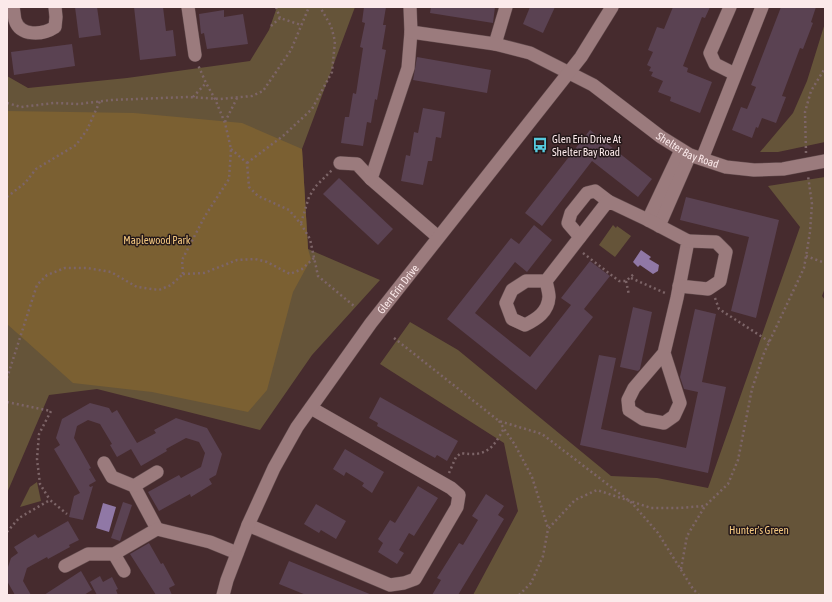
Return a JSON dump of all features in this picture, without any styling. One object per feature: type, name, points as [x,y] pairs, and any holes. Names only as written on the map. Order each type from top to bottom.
[{"type":"street","points":[[14,7],[15,21],[22,30],[31,33],[47,32],[55,27],[55,7]]},
{"type":"street","points":[[188,7],[195,56]]},
{"type":"street","points":[[371,179],[408,68],[411,32],[410,7]]},
{"type":"street","points":[[496,44],[506,7]]},
{"type":"street","name":"Glen Erin Drive","points":[[223,595],[248,525],[274,468],[297,428],[371,323],[581,57],[612,7]]},
{"type":"street","points":[[730,7],[710,53],[715,64],[736,74]]},
{"type":"street","points":[[653,223],[736,74],[762,7]]},
{"type":"street","name":"Shelter Bay Road","points":[[411,32],[496,44],[530,53],[593,86],[661,137],[691,155],[726,166],[754,170],[783,169],[825,161]]},
{"type":"street","points":[[340,163],[357,164],[371,179],[438,237]]},
{"type":"street","points":[[576,241],[568,223],[571,213],[588,193],[595,191],[608,201],[688,241],[716,242],[726,252],[720,282],[708,289],[678,292]]},
{"type":"street","points":[[546,281],[608,201]]},
{"type":"street","points":[[664,353],[680,403],[674,416],[664,423],[643,419],[629,410],[628,400],[634,388],[664,353],[688,241]]},
{"type":"street","points":[[248,525],[390,585],[404,583],[415,579],[457,507],[459,495],[444,484],[311,408]]},
{"type":"street","points":[[104,463],[112,477],[134,486],[157,529]]},
{"type":"street","points":[[134,486],[157,472]]},
{"type":"street","points":[[65,566],[88,554],[114,554],[157,529],[210,542],[237,553]]},
{"type":"street","points":[[114,554],[124,571]]},
{"type":"path","points":[[276,7],[280,18]]},
{"type":"path","points":[[7,103],[21,107],[54,103],[79,104],[100,101],[193,97],[215,99],[252,96],[263,91],[291,50],[308,7]]},
{"type":"path","points":[[247,163],[283,136],[312,109],[332,72],[335,41],[330,26],[320,7]]},
{"type":"path","points":[[280,18],[301,25]]},
{"type":"path","points":[[271,26],[280,18]]},
{"type":"path","points":[[183,274],[182,260],[205,216],[229,179],[231,149],[225,123],[195,56]]},
{"type":"path","points":[[681,569],[687,536],[705,506],[728,484],[738,460],[752,389],[770,342],[804,268],[812,204],[807,165],[805,112],[812,91],[825,68]]},
{"type":"path","points":[[193,97],[206,83]]},
{"type":"path","points":[[225,123],[238,98]]},
{"type":"path","points":[[7,197],[25,183],[36,169],[76,145],[86,130],[100,101]]},
{"type":"path","points":[[231,149],[247,163],[249,187],[258,196],[289,210],[301,224],[310,239],[318,276],[354,306]]},
{"type":"path","points":[[301,224],[309,197],[315,187],[340,163]]},
{"type":"path","points":[[576,241],[619,281],[626,281],[636,273]]},
{"type":"path","points":[[806,256],[825,263]]},
{"type":"path","points":[[7,378],[38,285],[47,275],[65,268],[87,268],[111,272],[137,287],[159,290],[171,285],[183,274],[204,273],[237,260],[255,259],[267,262],[290,274],[302,269],[314,258]]},
{"type":"path","points":[[631,278],[678,292]]},
{"type":"path","points":[[626,281],[629,295]]},
{"type":"path","points":[[708,289],[716,300],[719,309],[770,342]]},
{"type":"path","points":[[394,338],[499,421],[532,477],[548,528],[543,556],[531,583],[519,595]]},
{"type":"path","points":[[7,402],[51,411],[39,434],[37,459],[40,484],[50,500],[67,514]]},
{"type":"path","points":[[499,421],[542,434],[632,502],[658,533],[693,589],[699,595]]},
{"type":"path","points":[[444,484],[456,457],[461,453],[483,453],[490,450],[496,443],[504,428]]},
{"type":"path","points":[[548,528],[575,500],[597,490],[651,508],[705,506]]},
{"type":"path","points":[[7,532],[19,518],[50,500]]},
{"type":"green space","name":"Maplewood Park","points":[[277,7],[355,7],[302,149],[308,249],[380,280],[312,355],[260,430],[97,389],[49,395],[7,493],[7,76],[28,88],[127,78],[250,61],[269,30]]},
{"type":"green space","points":[[825,23],[825,142],[778,152],[760,152],[793,113],[807,81]]},
{"type":"green space","name":"Maplewood Park","points":[[7,111],[134,113],[242,123],[302,149],[308,249],[311,259],[293,292],[267,390],[248,412],[152,392],[73,383],[7,324]]},
{"type":"green space","name":"Hunter's Green","points":[[825,177],[825,288],[822,296],[825,300],[825,595],[473,595],[518,511],[504,443],[380,364],[410,322],[458,350],[611,476],[657,478],[708,488],[800,227],[768,186]]},
{"type":"green space","points":[[613,225],[616,228],[617,226],[631,236],[615,257],[599,245]]},
{"type":"green space","points":[[37,482],[41,501],[20,507],[30,487]]},
{"type":"shaded area","points":[[641,250],[651,257],[649,259],[659,265],[658,271],[653,274],[640,265],[638,267],[633,262]]},
{"type":"shaded area","points":[[103,503],[116,507],[109,532],[96,528]]},
{"type":"building","points":[[75,7],[97,7],[101,35],[79,38]]},
{"type":"building","points":[[134,7],[163,7],[166,31],[173,30],[176,56],[140,60]]},
{"type":"building","points":[[364,7],[386,7],[383,25],[386,25],[382,49],[386,50],[377,100],[375,99],[371,123],[367,122],[363,146],[341,143],[345,117],[349,117],[353,93],[356,94],[363,48],[360,47],[365,23],[362,22]]},
{"type":"building","points":[[431,7],[495,7],[493,23],[430,13]]},
{"type":"building","points":[[530,7],[555,7],[543,33],[523,24]]},
{"type":"building","points":[[673,7],[710,7],[705,18],[702,17],[683,66],[688,68],[687,72],[712,82],[700,113],[670,101],[671,97],[658,92],[663,81],[651,76],[653,72],[649,71],[651,67],[647,65],[653,52],[648,50],[657,27],[664,29]]},
{"type":"building","points":[[781,7],[816,7],[811,22],[813,23],[803,49],[800,48],[782,96],[786,97],[776,123],[762,118],[758,128],[756,127],[752,138],[732,130],[741,107],[747,109],[756,87],[751,85]]},
{"type":"building","points":[[224,10],[224,17],[243,14],[248,44],[207,49],[204,33],[201,34],[199,14]]},
{"type":"building","points":[[72,44],[75,66],[14,75],[11,52]]},
{"type":"building","points":[[417,57],[491,70],[487,93],[413,80]]},
{"type":"building","points":[[423,108],[445,112],[441,138],[436,137],[432,161],[428,161],[423,185],[401,181],[406,155],[410,156],[414,132],[418,133]]},
{"type":"building","points":[[590,130],[652,179],[638,197],[592,161],[542,226],[525,213]]},
{"type":"building","points":[[339,178],[393,229],[378,245],[323,194]]},
{"type":"building","points":[[686,197],[779,220],[756,318],[731,311],[749,237],[680,220]]},
{"type":"building","points":[[534,225],[552,240],[527,272],[515,262],[475,313],[530,357],[571,305],[561,298],[590,261],[610,276],[584,309],[593,317],[536,390],[447,319],[511,238],[519,244]]},
{"type":"building","points":[[633,307],[652,312],[640,369],[638,371],[620,367]]},
{"type":"building","points":[[695,309],[716,314],[702,382],[726,387],[708,473],[580,445],[599,355],[616,358],[601,429],[686,448],[698,392],[684,389],[680,377]]},
{"type":"building","points":[[380,397],[458,441],[447,461],[437,455],[435,458],[377,426],[378,423],[369,418]]},
{"type":"building","points":[[90,403],[109,408],[112,413],[117,410],[137,443],[156,433],[154,430],[176,418],[207,428],[222,454],[216,475],[209,479],[212,484],[191,497],[190,494],[159,511],[148,492],[179,475],[181,478],[201,467],[205,453],[199,442],[186,438],[166,449],[167,451],[141,466],[131,449],[117,457],[110,445],[112,444],[100,424],[88,420],[77,426],[74,438],[91,468],[89,469],[96,481],[89,485],[90,487],[93,486],[83,520],[69,517],[74,496],[80,493],[54,449],[60,445],[56,438],[62,419]]},
{"type":"building","points":[[345,449],[384,472],[372,493],[362,486],[364,483],[346,472],[344,476],[333,469]]},
{"type":"building","points":[[418,486],[438,498],[414,536],[409,533],[399,550],[404,553],[397,564],[378,552],[383,543],[378,539],[390,520],[395,523]]},
{"type":"building","points":[[486,494],[504,506],[498,515],[504,519],[458,595],[432,595],[441,580],[437,578],[459,543],[463,545],[478,520],[472,516]]},
{"type":"building","points":[[123,502],[132,505],[120,541],[111,538]]},
{"type":"building","points":[[316,504],[346,521],[336,539],[321,530],[319,533],[304,524]]},
{"type":"building","points":[[68,521],[79,540],[69,545],[70,547],[48,559],[47,557],[27,568],[23,581],[31,595],[15,595],[7,581],[7,570],[11,558],[18,553],[14,547],[35,534],[38,538]]},
{"type":"building","points":[[149,543],[161,564],[163,563],[175,585],[169,588],[172,595],[156,595],[130,554]]},
{"type":"building","points":[[289,561],[372,595],[306,595],[279,584]]},
{"type":"building","points":[[81,571],[92,590],[84,595],[44,595]]},
{"type":"building","points":[[100,576],[103,582],[112,577],[118,589],[116,590],[118,595],[97,595],[90,582]]},
{"type":"place","name":"Glen Erin Drive At Shelter Bay Road","points":[[540,145]]}]
